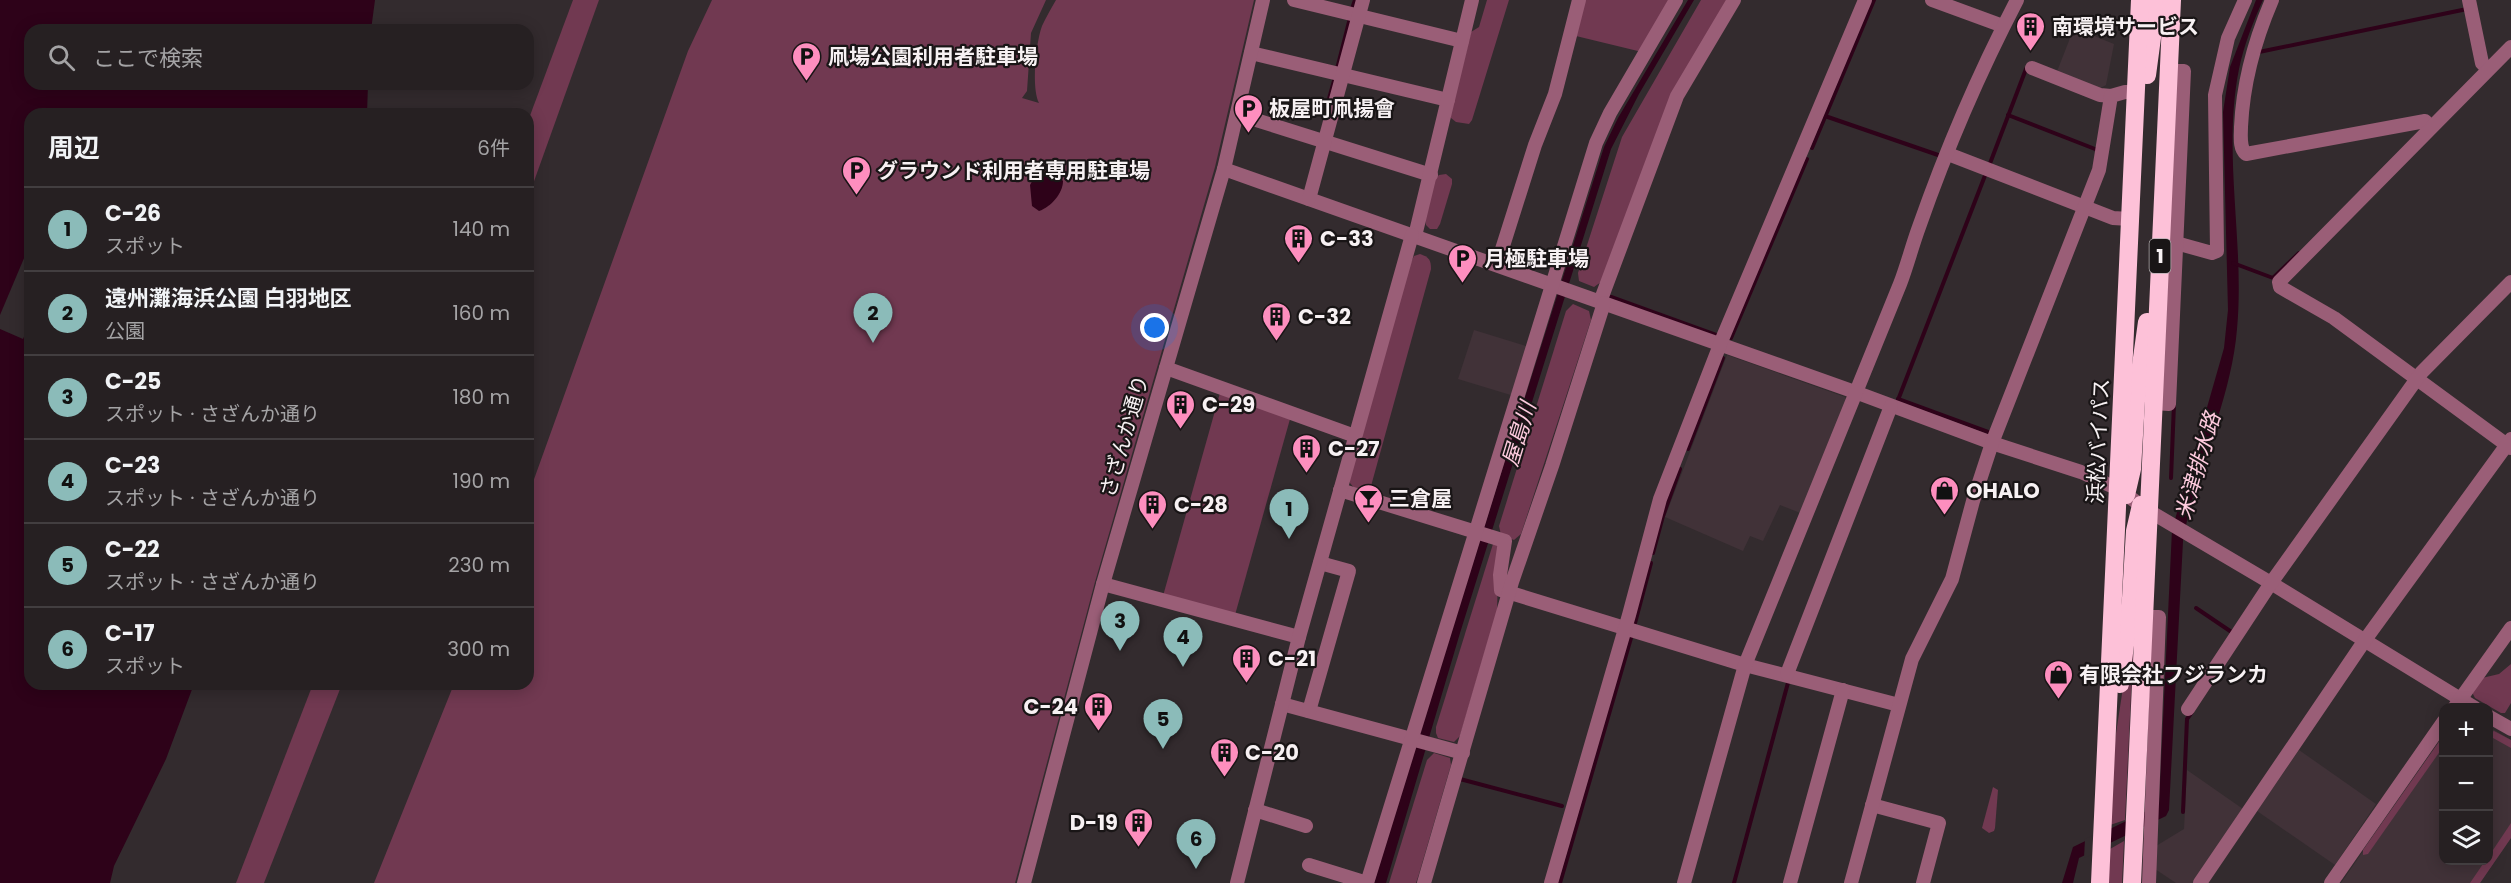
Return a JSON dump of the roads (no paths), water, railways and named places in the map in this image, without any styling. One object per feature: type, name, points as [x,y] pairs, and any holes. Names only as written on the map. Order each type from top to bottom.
[{"type":"highway","name":"浜松バイパス","points":[[2132,883],[2142,830],[2143,811],[2144,616],[2133,500],[2130,219],[2140,0]]},
{"type":"highway","points":[[2134,132],[2145,89],[2157,0]]},
{"type":"highway","name":"浜松バイパス","points":[[2100,883],[2107,735],[2133,500],[2154,403],[2168,245],[2169,71],[2172,0]]},
{"type":"highway","points":[[2107,735],[2119,691],[2132,598],[2136,401],[2168,245]]},
{"type":"street","name":"さざんか通り","points":[[1024,883],[1103,584],[1224,169],[1263,0]]},
{"type":"street","points":[[1294,0],[1462,41]]},
{"type":"street","points":[[1310,199],[1363,0]]},
{"type":"street","points":[[1237,883],[1299,637],[1431,175],[1472,0]]},
{"type":"street","points":[[1497,265],[1535,145],[1555,94],[1579,0]]},
{"type":"street","points":[[1309,866],[1367,883],[1602,128],[1676,0]]},
{"type":"street","points":[[1424,883],[1509,592],[1602,302],[1677,96],[1734,0]]},
{"type":"street","points":[[1551,883],[1660,499],[1720,344],[1865,0]]},
{"type":"street","points":[[1932,0],[2004,27]]},
{"type":"street","points":[[1684,883],[1745,664],[1900,284],[1948,154],[2017,0]]},
{"type":"street","points":[[2168,245],[2212,253],[2217,251],[2214,134],[2216,95],[2228,38],[2245,0]]},
{"type":"street","points":[[2272,0],[2259,30],[2247,71],[2241,134],[2242,148],[2246,154],[2425,121],[2431,127]]},
{"type":"street","points":[[2469,0],[2482,63],[2488,69]]},
{"type":"street","points":[[2200,883],[2365,640],[2509,444],[2334,318],[2280,287],[2279,282],[2511,47]]},
{"type":"street","points":[[1251,53],[1448,100]]},
{"type":"street","points":[[2032,68],[2100,95],[2111,96],[2121,92],[2136,92]]},
{"type":"street","points":[[1851,883],[1914,654],[1952,579],[1972,501],[1992,444],[2102,159],[2111,96]]},
{"type":"street","points":[[1237,114],[1431,175]]},
{"type":"street","points":[[1948,154],[2113,218],[2130,219]]},
{"type":"street","points":[[1224,169],[1855,392],[1992,444],[2067,467],[2133,500],[2271,583],[2365,640],[2457,703],[2511,628]]},
{"type":"street","points":[[2188,709],[2271,583],[2417,379],[2511,282]]},
{"type":"street","points":[[1166,368],[1355,436]]},
{"type":"street","points":[[1786,674],[1891,406]]},
{"type":"street","points":[[1340,490],[1505,541],[1500,575],[1501,590],[1745,664],[1899,705]]},
{"type":"street","points":[[1309,711],[1349,571],[1320,563]]},
{"type":"street","points":[[1103,584],[1299,637]]},
{"type":"street","points":[[1790,883],[1843,690]]},
{"type":"street","points":[[1282,704],[1463,753]]},
{"type":"street","points":[[2493,719],[2511,729]]},
{"type":"street","points":[[2331,883],[2439,728]]},
{"type":"street","points":[[1872,804],[1939,823],[1923,883]]},
{"type":"street","points":[[1255,810],[1305,825]]},
{"type":"street","points":[[2142,830],[2149,883]]},
{"type":"water","points":[[0,0],[375,0],[372,24],[24,24],[24,90],[368,90],[367,108],[24,108],[24,690],[192,690],[166,759],[114,866],[110,883],[0,883]]},
{"type":"water","name":"屋島川","points":[[1688,0],[1694,0],[1639,94],[1611,149],[1460,633],[1386,883],[1374,883],[1604,147],[1618,118]]},
{"type":"water","name":"米津排水路","points":[[2256,0],[2263,0],[2243,51],[2234,101],[2233,166],[2239,297],[2237,329],[2228,383],[2196,488],[2183,541],[2169,810],[2166,816],[2079,858],[2073,883],[2062,883],[2073,847],[2159,805],[2172,530],[2224,348],[2228,310],[2223,112],[2230,67]]},
{"type":"water","points":[[1059,176],[1063,181],[1056,199],[1039,211],[1032,206],[1030,185],[1034,178]]},
{"type":"waterway","points":[[1352,9],[1355,0]]},
{"type":"waterway","points":[[1812,148],[1874,0]]},
{"type":"waterway","points":[[2259,52],[2467,9]]},
{"type":"waterway","points":[[1337,69],[1350,18]]},
{"type":"waterway","points":[[1989,166],[2026,69]]},
{"type":"waterway","points":[[1324,117],[1335,77]]},
{"type":"waterway","points":[[2008,115],[2095,149]]},
{"type":"waterway","points":[[1825,116],[1941,156]]},
{"type":"waterway","points":[[1731,338],[1807,159]]},
{"type":"waterway","points":[[1898,400],[1986,173]]},
{"type":"waterway","points":[[2233,263],[2273,278],[2299,253]]},
{"type":"waterway","points":[[1611,297],[1716,335]]},
{"type":"waterway","points":[[1688,449],[1723,358]]},
{"type":"waterway","points":[[1898,399],[1988,432]]},
{"type":"waterway","name":"米津排水路","points":[[2171,478],[2174,404]]},
{"type":"waterway","points":[[1653,553],[1663,516],[1680,469]]},
{"type":"waterway","points":[[1635,623],[1651,563]]},
{"type":"waterway","points":[[2196,608],[2233,633]]},
{"type":"waterway","points":[[1560,883],[1631,638]]},
{"type":"waterway","points":[[1734,883],[1789,679]]},
{"type":"waterway","points":[[2183,812],[2187,719],[2192,712]]},
{"type":"waterway","points":[[1460,779],[1562,806]]},
{"type":"place","name":"南環境サービス","points":[[2031,52]]},
{"type":"place","name":"凧場公園利用者駐車場","points":[[807,82]]},
{"type":"place","name":"板屋町凧揚會","points":[[1248,134]]},
{"type":"place","name":"グラウンド利用者専用駐車場","points":[[856,196]]},
{"type":"place","name":"C-33","points":[[1299,264]]},
{"type":"place","name":"月極駐車場","points":[[1463,284]]},
{"type":"place","name":"C-32","points":[[1277,342]]},
{"type":"place","name":"遠州灘海浜公園 白羽地区","points":[[873,343]]},
{"type":"place","name":"C-29","points":[[1181,430]]},
{"type":"place","name":"C-27","points":[[1307,474]]},
{"type":"place","name":"OHALO","points":[[1945,516]]},
{"type":"place","name":"三倉屋","points":[[1368,524]]},
{"type":"place","name":"C-28","points":[[1153,530]]},
{"type":"place","name":"C-26","points":[[1289,539]]},
{"type":"place","name":"C-25","points":[[1120,651]]},
{"type":"place","name":"C-23","points":[[1183,667]]},
{"type":"place","name":"C-21","points":[[1247,684]]},
{"type":"place","name":"有限会社フジランカ","points":[[2058,700]]},
{"type":"place","name":"C-24","points":[[1099,732]]},
{"type":"place","name":"C-22","points":[[1163,749]]},
{"type":"place","name":"C-20","points":[[1224,778]]},
{"type":"place","name":"D-19","points":[[1139,848]]},
{"type":"place","name":"C-17","points":[[1196,869]]}]
